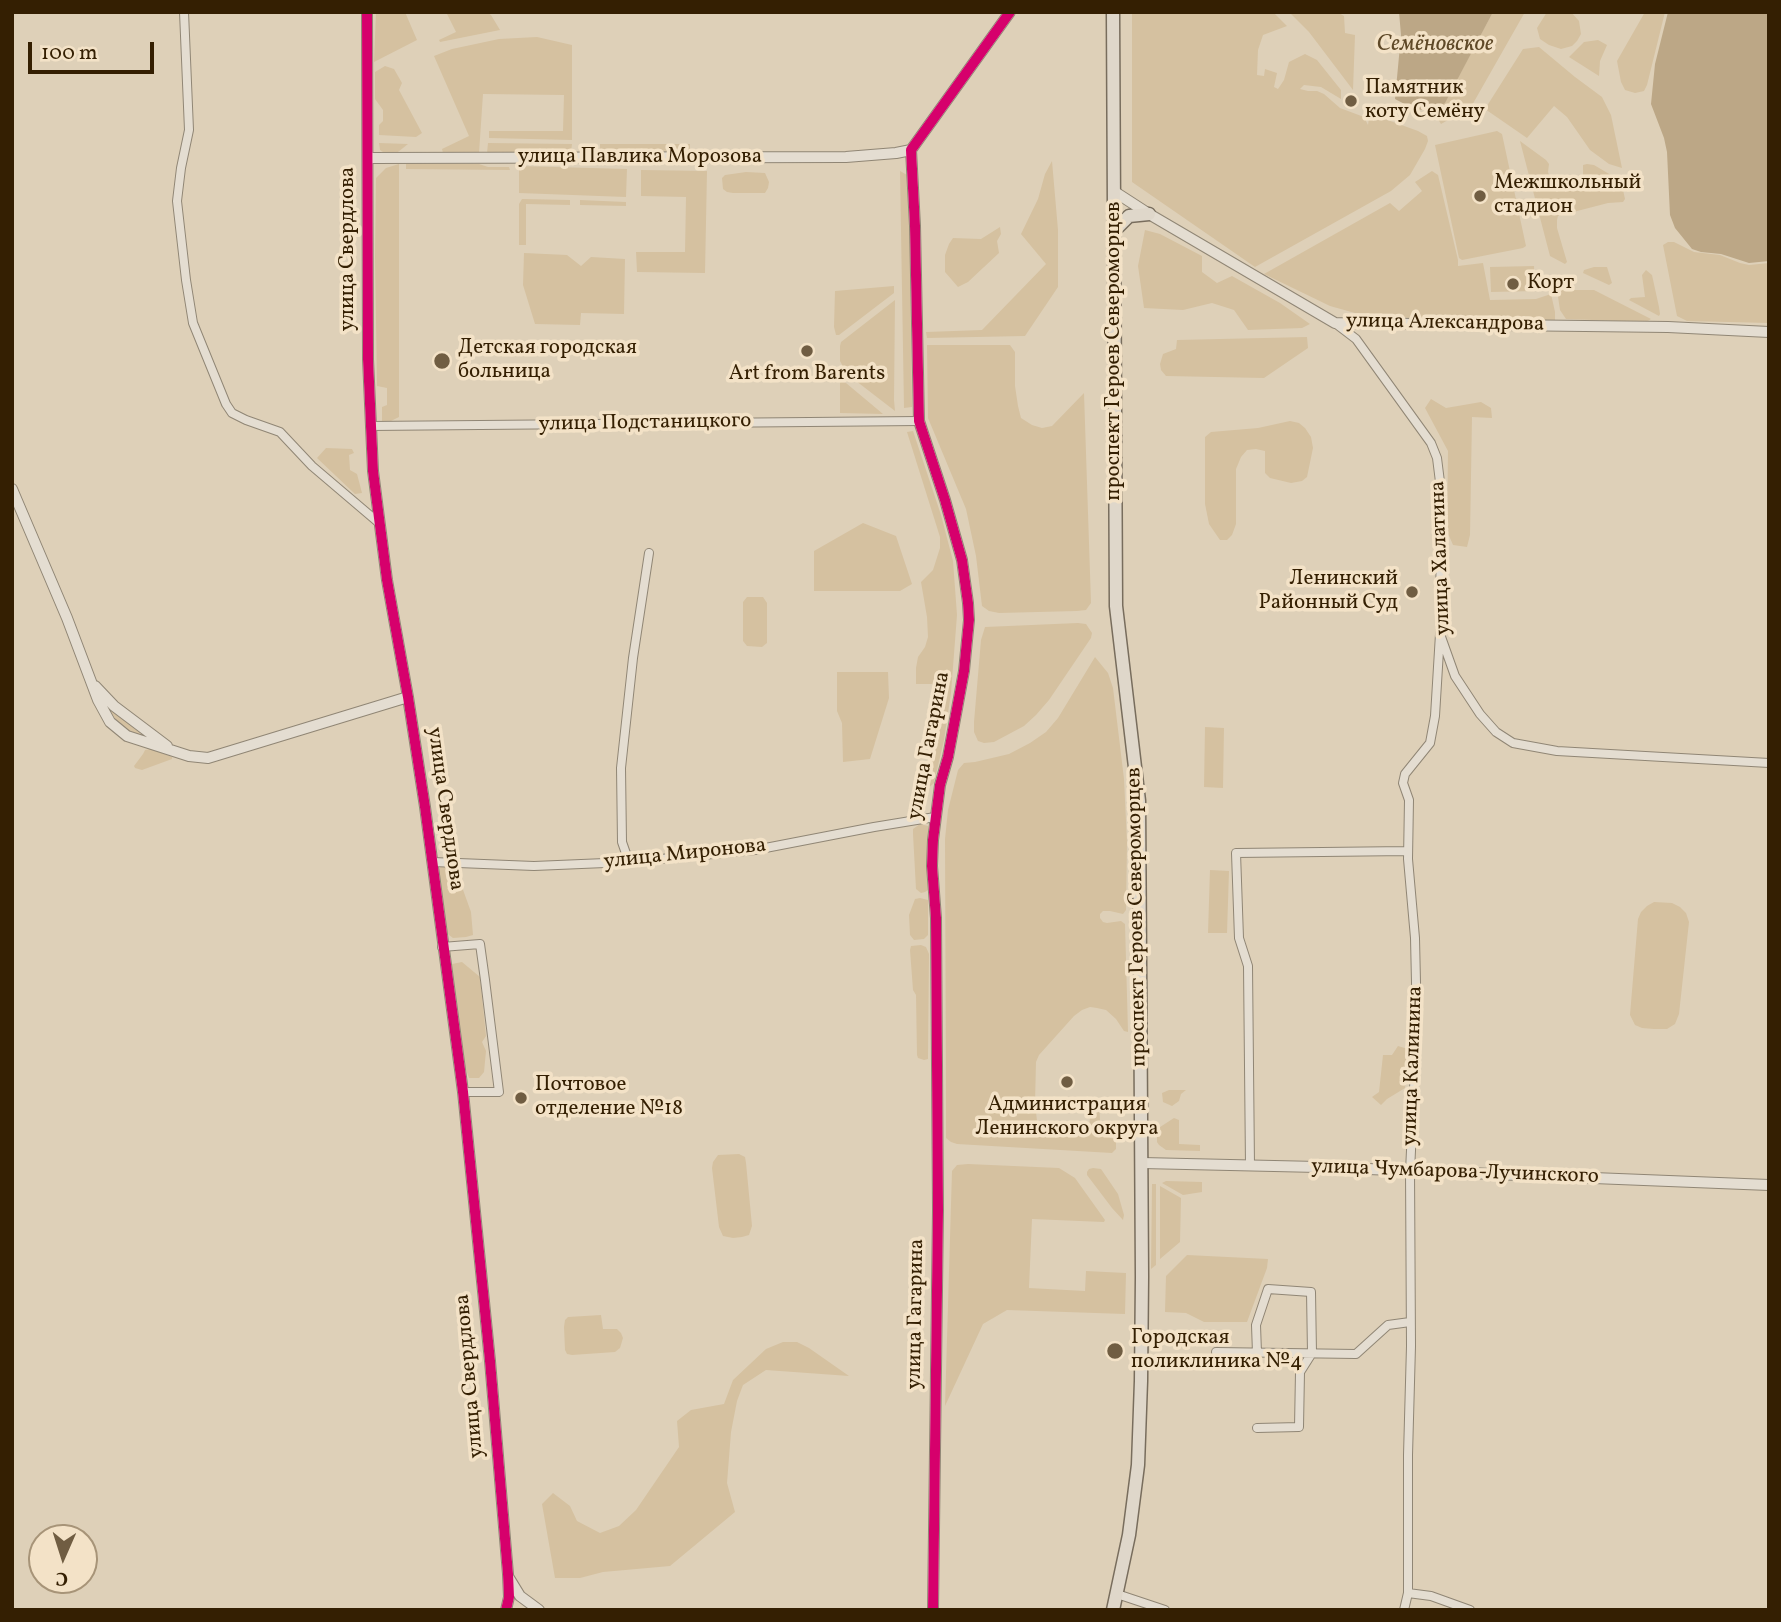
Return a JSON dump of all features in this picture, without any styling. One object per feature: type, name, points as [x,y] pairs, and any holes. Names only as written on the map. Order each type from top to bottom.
[{"type":"main road","name":"проспект Героев Североморцев","points":[[1113,12],[1116,606],[1139,801],[1142,1163],[1138,1465],[1129,1535],[1114,1610]]},
{"type":"main road","points":[[1115,230],[1129,216],[1149,214]]},
{"type":"street","points":[[184,12],[189,131],[177,201],[194,323],[232,413],[281,432],[312,467],[379,523]]},
{"type":"street","name":"улица Свердлова","points":[[367,12],[370,426],[373,471],[433,862],[463,1092],[508,1574],[509,1597],[506,1610]]},
{"type":"street","points":[[911,149],[1010,12]]},
{"type":"street","name":"улица Павлика Морозова","points":[[368,158],[846,157],[896,153],[911,149]]},
{"type":"street","name":"улица Гагарина","points":[[911,149],[919,421],[962,560],[969,620],[964,671],[935,817],[932,866],[936,918],[938,1210],[933,1610]]},
{"type":"street","name":"улица Александрова","points":[[1115,192],[1335,323],[1668,327],[1769,332]]},
{"type":"street","name":"улица Халатина","points":[[1335,323],[1356,339],[1431,443],[1437,457],[1441,490],[1440,634],[1455,676],[1480,714],[1496,732],[1513,743],[1573,753],[1769,764]]},
{"type":"street","name":"улица Подстаницкого","points":[[370,426],[919,421]]},
{"type":"street","points":[[12,489],[104,713],[116,729],[127,736],[190,756],[208,758],[408,697]]},
{"type":"street","points":[[629,862],[622,842],[621,768],[649,553]]},
{"type":"street","name":"улица Калинина","points":[[1404,1610],[1408,1593],[1410,1171],[1418,1027],[1408,850],[1409,800],[1403,783],[1405,774],[1430,743],[1440,634]]},
{"type":"street","points":[[92,683],[114,706],[173,751]]},
{"type":"street","name":"улица Миронова","points":[[433,862],[534,866],[629,862],[755,850],[935,817]]},
{"type":"street","points":[[1250,1166],[1248,966],[1239,938],[1236,853],[1408,850]]},
{"type":"street","points":[[442,947],[480,944],[499,1092],[463,1092]]},
{"type":"street","name":"улица Чумбарова-Лучинского","points":[[1142,1163],[1769,1185]]},
{"type":"street","points":[[1257,1353],[1256,1325],[1268,1289],[1311,1292],[1312,1353],[1300,1372],[1299,1427],[1257,1428]]},
{"type":"street","points":[[1216,1352],[1356,1354],[1388,1325],[1410,1322]]},
{"type":"street","points":[[508,1574],[520,1596],[539,1610]]},
{"type":"street","points":[[1408,1593],[1431,1596],[1470,1610]]},
{"type":"street","points":[[1118,1594],[1165,1610]]},
{"type":"shaded area","points":[[376,12],[405,12],[417,40],[374,62]]},
{"type":"shaded area","points":[[446,12],[486,12],[491,15],[500,30],[440,42],[439,40],[456,32]]},
{"type":"shaded area","points":[[1132,12],[1273,12],[1287,26],[1263,35],[1258,50],[1257,75],[1264,76],[1265,69],[1277,73],[1274,87],[1278,89],[1284,80],[1289,62],[1305,54],[1317,60],[1341,90],[1341,99],[1321,87],[1304,85],[1300,89],[1324,94],[1340,108],[1364,117],[1368,125],[1369,118],[1382,118],[1418,131],[1427,136],[1425,149],[1410,175],[1391,191],[1255,267],[1132,182]]},
{"type":"shaded area","points":[[1289,12],[1337,12],[1344,16],[1345,33],[1355,35],[1353,90],[1309,32]]},
{"type":"shaded area","points":[[1493,12],[1525,12],[1471,107],[1441,124],[1433,111],[1445,102]]},
{"type":"shaded area","points":[[1547,12],[1571,12],[1579,21],[1581,34],[1572,46],[1561,49],[1540,39],[1537,28]]},
{"type":"shaded area","points":[[1645,12],[1665,12],[1647,85],[1644,91],[1635,93],[1625,90],[1617,61]]},
{"type":"shaded area","points":[[537,37],[572,45],[572,140],[489,138],[489,131],[563,131],[564,95],[483,94],[479,153],[443,153],[442,149],[469,136],[434,56],[452,49],[499,39]]},
{"type":"shaded area","points":[[1598,40],[1607,45],[1600,61],[1599,76],[1569,57],[1584,42]]},
{"type":"shaded area","points":[[1539,47],[1602,97],[1611,115],[1622,168],[1609,164],[1590,150],[1567,117],[1554,106],[1527,138],[1485,109],[1523,49]]},
{"type":"shaded area","points":[[385,66],[394,69],[402,83],[399,90],[422,133],[416,137],[379,135],[383,110],[375,99],[375,72]]},
{"type":"shaded area","name":"Межшкольный стадион","points":[[1497,131],[1502,134],[1526,246],[1462,260],[1459,258],[1435,145]]},
{"type":"shaded area","points":[[1520,141],[1546,160],[1551,181],[1558,188],[1575,188],[1581,183],[1583,165],[1587,164],[1594,165],[1621,181],[1625,199],[1623,202],[1608,203],[1558,216],[1557,228],[1567,262],[1565,264],[1550,256]]},
{"type":"shaded area","points":[[379,143],[408,144],[398,152],[383,152]]},
{"type":"shaded area","points":[[488,143],[572,144],[571,152],[487,153]]},
{"type":"shaded area","points":[[600,144],[690,144],[690,151],[600,150]]},
{"type":"shaded area","points":[[1052,161],[1058,230],[1058,287],[1025,336],[927,338],[926,332],[982,330],[1046,264],[1021,234]]},
{"type":"shaded area","points":[[399,164],[399,417],[385,424],[382,423],[382,407],[387,405],[387,388],[377,386],[376,178],[386,168]]},
{"type":"shaded area","points":[[406,164],[479,164],[509,167],[510,170],[406,169]]},
{"type":"shaded area","points":[[519,166],[627,169],[626,197],[519,193]]},
{"type":"shaded area","points":[[641,170],[707,171],[705,273],[637,272],[636,252],[685,252],[686,197],[641,196]]},
{"type":"shaded area","points":[[900,171],[909,176],[912,407],[904,408]]},
{"type":"shaded area","points":[[1432,171],[1438,175],[1458,266],[1483,263],[1490,300],[1536,299],[1551,294],[1555,321],[1410,318],[1355,313],[1330,306],[1264,274],[1390,203],[1399,211],[1422,191],[1415,182]]},
{"type":"shaded area","points":[[765,173],[769,182],[765,193],[733,193],[723,189],[722,178],[725,175]]},
{"type":"shaded area","points":[[522,199],[570,200],[570,205],[526,204],[526,245],[519,245],[519,204]]},
{"type":"shaded area","points":[[580,200],[626,202],[626,206],[580,205]]},
{"type":"shaded area","points":[[1000,227],[1001,234],[997,241],[999,253],[968,282],[958,287],[945,272],[945,255],[953,238],[981,239]]},
{"type":"shaded area","points":[[1145,230],[1160,234],[1202,256],[1202,272],[1217,283],[1232,276],[1280,303],[1310,324],[1302,328],[1248,330],[1234,310],[1212,303],[1183,310],[1144,308],[1138,266]]},
{"type":"shaded area","points":[[1674,242],[1694,252],[1720,255],[1749,265],[1769,263],[1769,323],[1687,321],[1677,316],[1663,245]]},
{"type":"shaded area","points":[[524,253],[567,255],[581,266],[591,257],[625,259],[624,314],[581,313],[580,325],[535,324],[523,285]]},
{"type":"shaded area","name":"Корт","points":[[1534,266],[1535,291],[1491,292],[1490,267]]},
{"type":"shaded area","points":[[1607,267],[1612,283],[1609,285],[1583,273],[1584,270]]},
{"type":"shaded area","points":[[1646,270],[1652,275],[1659,316],[1629,300],[1645,297],[1642,275]]},
{"type":"shaded area","points":[[894,286],[894,293],[836,335],[835,291]]},
{"type":"shaded area","points":[[1557,290],[1594,290],[1651,319],[1646,322],[1566,319],[1560,310]]},
{"type":"shaded area","points":[[895,300],[895,411],[847,374],[840,361],[840,346],[841,342]]},
{"type":"shaded area","points":[[1307,337],[1308,348],[1264,378],[1166,376],[1161,370],[1163,354],[1176,349],[1177,340]]},
{"type":"shaded area","points":[[927,345],[1010,345],[1015,352],[1015,386],[1021,418],[1032,425],[1042,428],[1052,426],[1084,393],[1091,603],[1086,610],[999,613],[982,606],[976,556],[966,509],[928,418]]},
{"type":"shaded area","points":[[841,381],[846,383],[883,414],[840,413]]},
{"type":"shaded area","points":[[1431,399],[1446,408],[1481,402],[1491,408],[1492,418],[1472,417],[1470,535],[1467,547],[1453,545],[1447,531],[1448,451],[1425,408]]},
{"type":"shaded area","points":[[1290,421],[1299,423],[1311,437],[1313,448],[1307,477],[1291,483],[1270,478],[1265,473],[1265,451],[1247,450],[1236,469],[1236,524],[1227,540],[1220,540],[1209,524],[1205,504],[1205,437],[1211,432],[1258,428]]},
{"type":"shaded area","points":[[913,431],[953,561],[957,615],[951,693],[944,740],[934,783],[925,791],[943,696],[940,684],[916,684],[918,657],[928,637],[921,582],[933,570],[940,548],[940,537],[907,432]]},
{"type":"shaded area","points":[[326,448],[352,449],[354,453],[349,455],[350,470],[357,474],[362,493],[355,494],[317,458]]},
{"type":"shaded area","points":[[863,523],[896,536],[912,584],[900,591],[814,591],[814,551]]},
{"type":"shaded area","points":[[747,597],[763,597],[767,603],[767,643],[762,647],[747,646],[743,641],[743,602]]},
{"type":"shaded area","points":[[1086,624],[1092,633],[1091,638],[1049,700],[1024,726],[994,742],[978,741],[974,722],[981,640],[985,627]]},
{"type":"shaded area","points":[[1095,657],[1108,673],[1113,688],[1124,779],[1126,910],[1123,914],[1103,911],[1100,918],[1107,923],[1121,921],[1125,924],[1128,1032],[1124,1031],[1106,1010],[1090,1007],[1074,1016],[1039,1055],[1036,1062],[1035,1104],[1038,1129],[1044,1134],[1088,1136],[1092,1099],[1099,1099],[1100,1121],[1110,1138],[1116,1139],[1116,1149],[1112,1153],[957,1144],[946,1138],[945,839],[948,810],[958,770],[964,763],[1009,754],[1046,732],[1058,718]]},
{"type":"shaded area","points":[[837,672],[888,672],[889,698],[870,759],[843,762],[842,723],[837,711]]},
{"type":"shaded area","points":[[108,708],[144,736],[129,732],[118,723]]},
{"type":"shaded area","points":[[1205,727],[1224,728],[1223,788],[1204,787]]},
{"type":"shaded area","points":[[150,749],[172,759],[142,770],[135,768],[145,750]]},
{"type":"shaded area","points":[[920,824],[928,826],[928,890],[921,893],[916,889],[913,834],[913,829]]},
{"type":"shaded area","points":[[452,865],[459,868],[462,887],[471,912],[473,935],[466,937],[453,938],[445,932],[437,877],[440,866]]},
{"type":"shaded area","points":[[1210,870],[1229,871],[1227,933],[1208,933]]},
{"type":"shaded area","points":[[915,899],[928,900],[928,935],[924,939],[914,940],[910,935],[909,915]]},
{"type":"shaded area","points":[[1654,902],[1672,903],[1680,907],[1689,922],[1679,1014],[1675,1024],[1667,1029],[1642,1028],[1635,1025],[1630,1015],[1638,919],[1641,912]]},
{"type":"shaded area","points":[[911,946],[926,947],[929,954],[928,1059],[924,1060],[917,1055],[916,995],[913,990],[910,950]]},
{"type":"shaded area","points":[[462,962],[480,977],[486,1036],[482,1042],[486,1051],[484,1072],[479,1078],[469,1078],[463,1061],[450,966]]},
{"type":"shaded area","points":[[1398,1046],[1408,1049],[1405,1088],[1381,1105],[1372,1097],[1379,1092],[1383,1055],[1392,1055]]},
{"type":"shaded area","points":[[1169,1090],[1186,1090],[1172,1106],[1163,1102],[1162,1093]]},
{"type":"shaded area","points":[[1174,1118],[1179,1120],[1179,1144],[1200,1145],[1200,1151],[1166,1150],[1159,1145],[1157,1129]]},
{"type":"shaded area","points":[[739,1154],[745,1157],[752,1226],[749,1235],[733,1238],[723,1236],[719,1227],[712,1168],[718,1155]]},
{"type":"shaded area","points":[[957,1165],[1059,1168],[1075,1178],[1105,1220],[1032,1219],[1029,1288],[1085,1291],[1086,1271],[1126,1273],[1125,1314],[1007,1310],[983,1324],[945,1406],[952,1171]]},
{"type":"shaded area","points":[[1089,1169],[1101,1169],[1118,1194],[1123,1220],[1087,1175]]},
{"type":"shaded area","points":[[1202,1182],[1202,1192],[1183,1195],[1162,1183]]},
{"type":"shaded area","points":[[1152,1184],[1156,1184],[1156,1265],[1151,1269]]},
{"type":"shaded area","points":[[1160,1186],[1181,1198],[1180,1242],[1160,1259]]},
{"type":"shaded area","points":[[1187,1255],[1268,1259],[1247,1322],[1204,1322],[1186,1313],[1165,1312],[1166,1276]]},
{"type":"shaded area","points":[[601,1315],[603,1329],[617,1329],[621,1333],[623,1338],[620,1348],[615,1352],[567,1354],[565,1320],[568,1317]]},
{"type":"shaded area","points":[[783,1342],[797,1342],[809,1348],[849,1376],[766,1370],[743,1385],[731,1432],[727,1483],[735,1512],[670,1566],[603,1572],[580,1578],[555,1578],[542,1504],[553,1493],[570,1506],[577,1521],[600,1533],[619,1526],[636,1510],[679,1447],[677,1421],[691,1410],[724,1404],[733,1380],[766,1349]]},
{"type":"water","name":"Семёновское","points":[[1399,12],[1493,12],[1445,103],[1433,111],[1414,109],[1395,99],[1401,35]]},
{"type":"water","points":[[1668,12],[1769,12],[1769,261],[1749,263],[1692,249],[1675,228],[1670,215],[1667,152],[1651,104],[1655,64]]},
{"type":"cycle path","points":[[367,12],[368,359],[373,471],[387,580],[425,807],[463,1092],[508,1574],[509,1597],[506,1610]]},
{"type":"cycle path","points":[[933,1610],[938,1210],[936,918],[932,866],[940,785],[964,671],[969,620],[962,560],[919,421],[911,150],[1010,12]]},
{"type":"place","name":"Памятник коту Семёну","points":[[1351,101]]},
{"type":"place","name":"Межшкольный стадион","points":[[1480,196]]},
{"type":"place","name":"Корт","points":[[1513,284]]},
{"type":"place","name":"Art from Barents","points":[[807,351]]},
{"type":"place","name":"Детская городская больница","points":[[442,361]]},
{"type":"place","name":"Ленинский Районный Суд","points":[[1412,592]]},
{"type":"place","name":"Администрация Ленинского округа","points":[[1067,1082]]},
{"type":"place","name":"Почтовое отделение №18","points":[[521,1098]]},
{"type":"place","name":"Городская поликлиника №4","points":[[1115,1351]]}]
